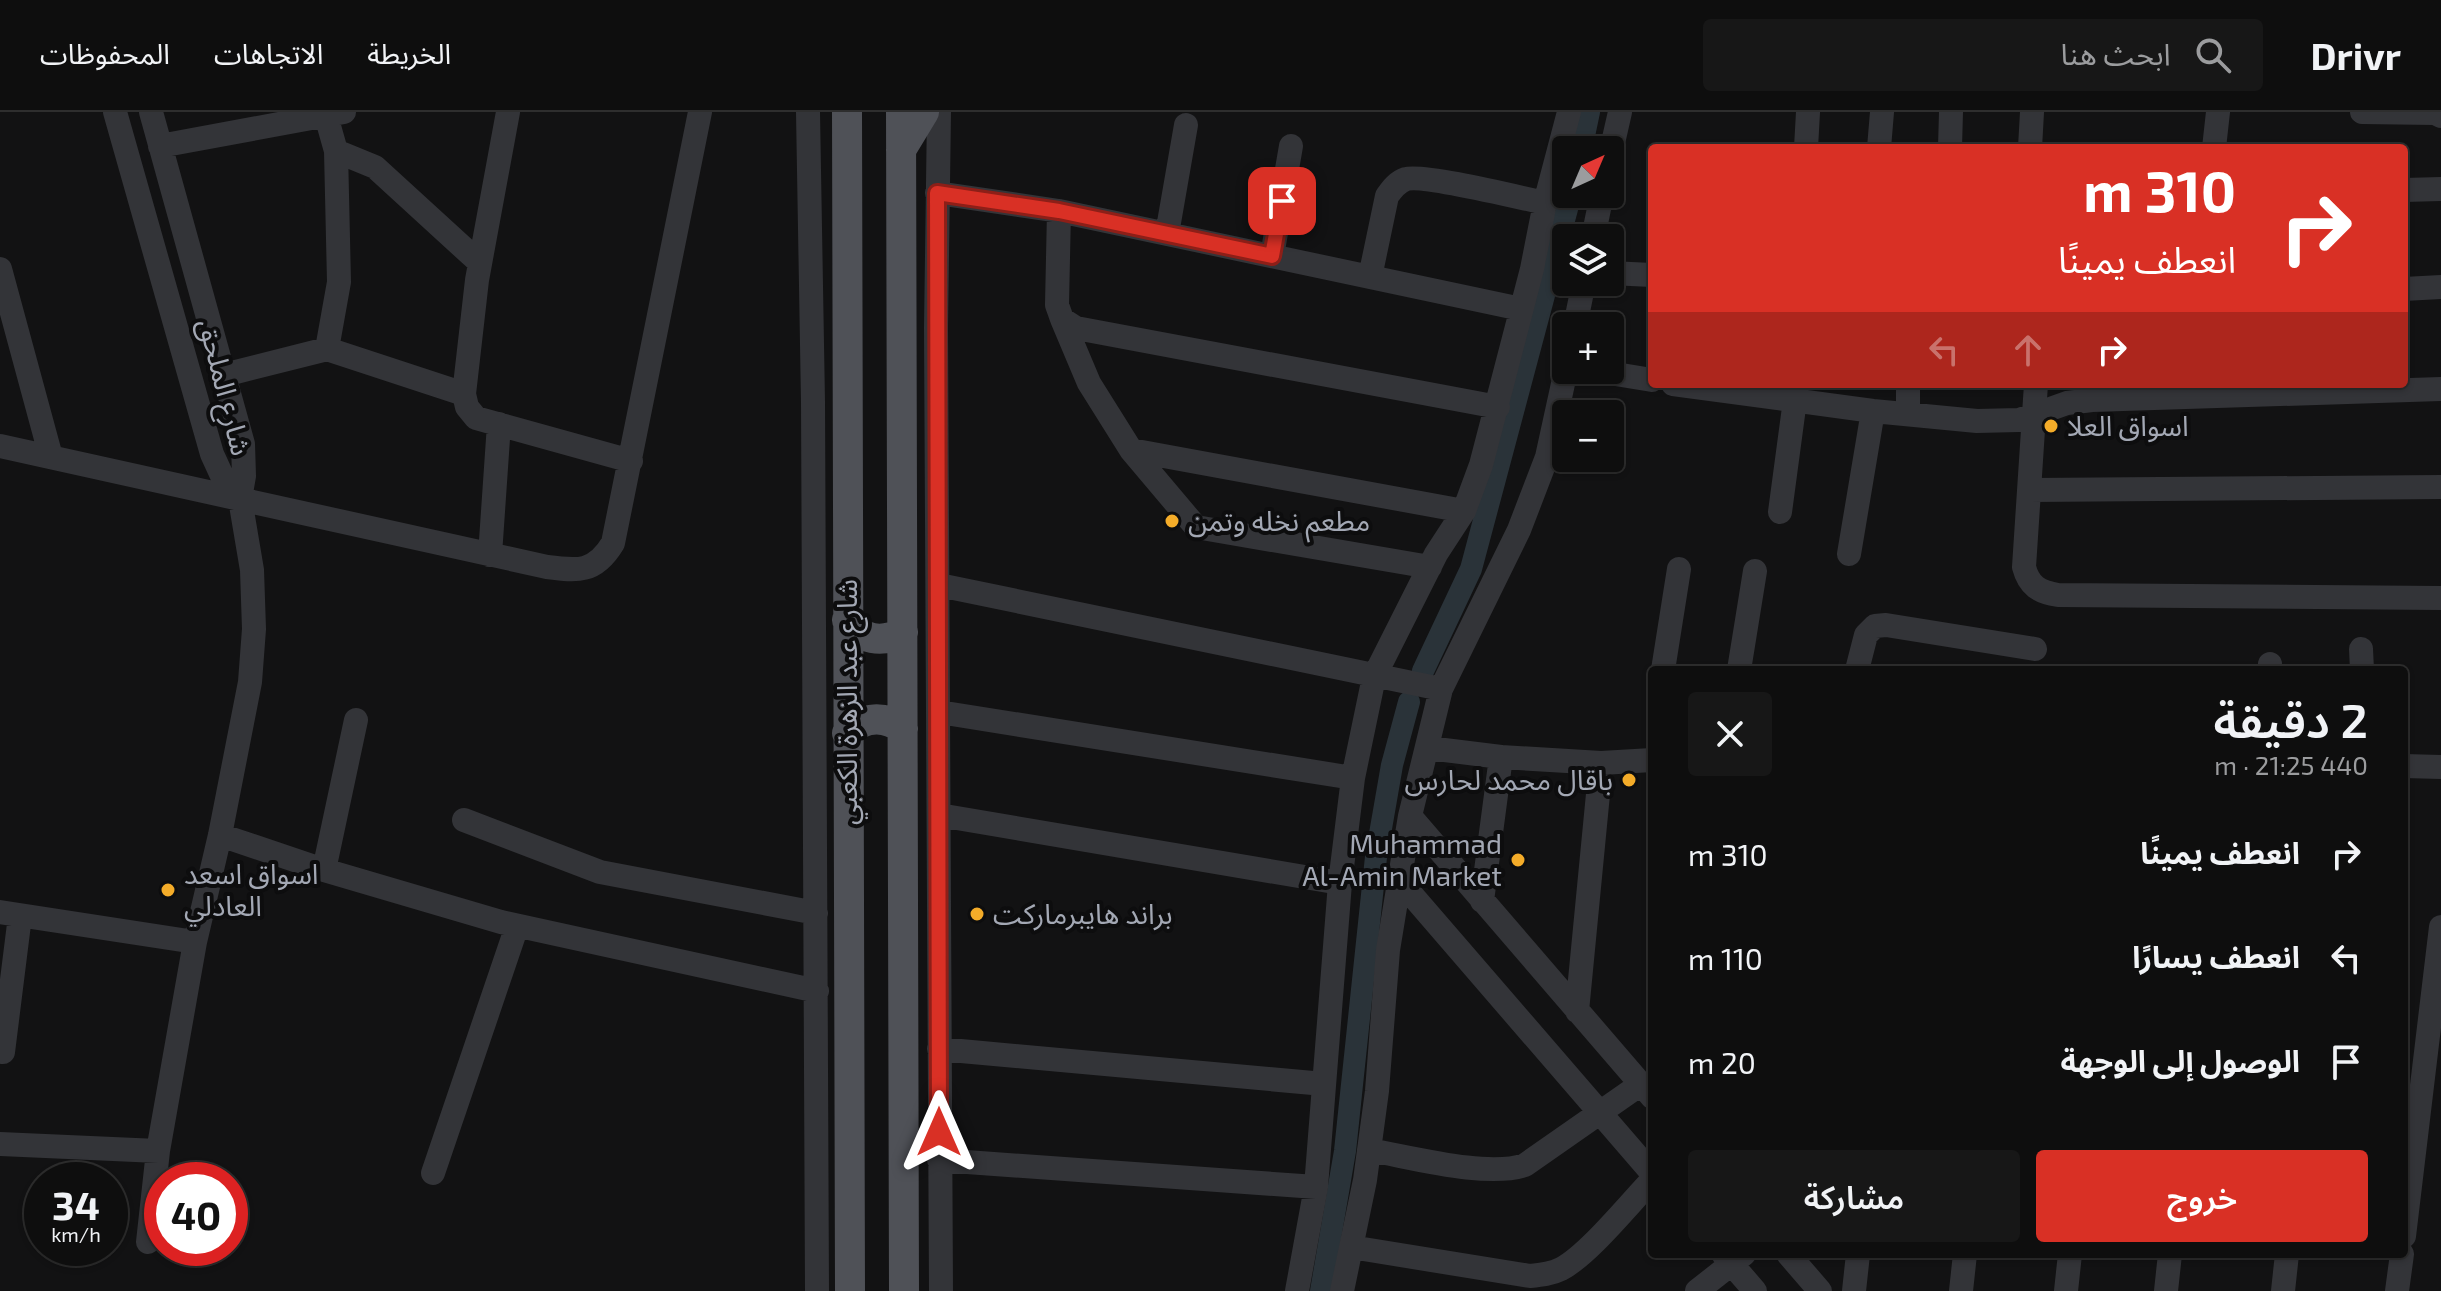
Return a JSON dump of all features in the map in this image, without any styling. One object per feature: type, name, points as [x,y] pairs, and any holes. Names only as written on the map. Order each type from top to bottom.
[{"type":"main road","name":"شارع عبد الزهرة الكعبي","points":[[847,112],[850,1291]]},
{"type":"main road","name":"شارع عبد الزهرة الكعبي","points":[[901,112],[904,1291]]},
{"type":"main road","points":[[901,150],[924,112]]},
{"type":"main road","points":[[847,620],[862,635],[872,639],[883,640],[903,632]]},
{"type":"main road","points":[[847,733],[864,720],[874,719],[885,719],[903,729]]},
{"type":"street","name":"شارع الملحق","points":[[115,112],[212,454],[223,478],[240,499]]},
{"type":"street","name":"شارع الملحق","points":[[151,112],[244,452],[240,499]]},
{"type":"street","points":[[508,112],[480,263],[464,394],[467,407],[476,418],[631,461]]},
{"type":"street","points":[[0,446],[490,555],[577,571],[604,558],[613,543],[700,112]]},
{"type":"street","points":[[808,112],[817,1291]]},
{"type":"street","points":[[939,112],[941,1291]]},
{"type":"street","points":[[1297,1291],[1316,1187],[1340,883],[1353,778],[1374,677],[1430,567],[1464,511],[1498,407],[1569,112]]},
{"type":"street","points":[[1615,136],[1620,112]]},
{"type":"street","points":[[1806,144],[1808,112]]},
{"type":"street","points":[[1879,144],[1882,112]]},
{"type":"street","points":[[1950,144],[1951,112]]},
{"type":"street","points":[[2030,144],[2032,112]]},
{"type":"street","points":[[2214,144],[2218,112]]},
{"type":"street","points":[[2362,112],[2435,113],[2441,116]]},
{"type":"street","points":[[160,146],[331,114],[336,151],[339,282],[327,349]]},
{"type":"street","points":[[1167,234],[1186,125]]},
{"type":"street","points":[[1272,256],[1291,146]]},
{"type":"street","points":[[336,151],[375,167],[480,263]]},
{"type":"street","points":[[1370,277],[1387,196],[1406,179],[1432,181],[1545,203]]},
{"type":"street","points":[[2408,190],[2441,189]]},
{"type":"street","points":[[937,193],[1059,211],[1521,309]]},
{"type":"street","points":[[1059,211],[1057,305],[1089,383],[1131,450],[1196,527],[1430,567]]},
{"type":"street","points":[[0,269],[4,295],[51,457]]},
{"type":"street","points":[[1624,274],[1648,275]]},
{"type":"street","points":[[2408,289],[2441,287]]},
{"type":"street","points":[[1062,319],[1076,328],[1498,407]]},
{"type":"street","points":[[224,375],[327,349],[464,394]]},
{"type":"street","points":[[1624,375],[1648,379]]},
{"type":"street","points":[[1342,1291],[1369,1150],[1388,950],[1410,816],[1441,689],[1519,530],[1547,457],[1563,384]]},
{"type":"street","points":[[1704,388],[1873,411],[1977,421],[2019,420],[2067,403],[2092,400],[2441,389]]},
{"type":"street","points":[[1908,388],[1908,413]]},
{"type":"street","points":[[2036,388],[2024,567],[2034,588],[2046,593],[2441,598]]},
{"type":"street","points":[[1780,512],[1795,400]]},
{"type":"street","points":[[1849,554],[1873,411]]},
{"type":"street","points":[[490,555],[499,424]]},
{"type":"street","points":[[1131,450],[1464,511]]},
{"type":"street","points":[[2030,490],[2441,487]]},
{"type":"street","points":[[157,1162],[195,942],[250,682],[254,629],[252,570],[240,499]]},
{"type":"street","points":[[1664,666],[1679,569]]},
{"type":"street","points":[[1740,666],[1755,571]]},
{"type":"street","points":[[939,585],[1441,689]]},
{"type":"street","points":[[1858,666],[1866,635],[1875,626],[1886,625],[2035,649]]},
{"type":"street","points":[[939,712],[1353,778]]},
{"type":"street","points":[[324,870],[356,720]]},
{"type":"street","points":[[1428,748],[1501,757],[1601,763],[1648,754]]},
{"type":"street","points":[[1482,901],[1501,757]]},
{"type":"street","points":[[1577,1011],[1601,763]]},
{"type":"street","points":[[2408,766],[2441,767]]},
{"type":"street","points":[[939,815],[1340,883]]},
{"type":"street","points":[[1369,1150],[1509,1170],[1525,1165],[1601,1114],[1646,1091],[1410,816]]},
{"type":"street","points":[[464,820],[600,872],[816,913]]},
{"type":"street","points":[[220,835],[324,870],[517,926],[817,991]]},
{"type":"street","points":[[1399,880],[1648,1168]]},
{"type":"street","points":[[3,1052],[10,914],[195,942]]},
{"type":"street","points":[[433,1173],[517,926]]},
{"type":"street","points":[[2408,1187],[2441,927]]},
{"type":"street","points":[[939,1049],[1324,1084]]},
{"type":"street","points":[[0,1144],[158,1151]]},
{"type":"street","points":[[939,1160],[1316,1187]]},
{"type":"street","points":[[1351,1247],[1530,1276],[1547,1275],[1564,1268],[1582,1253],[1648,1184]]},
{"type":"street","points":[[1697,1291],[1732,1258]]},
{"type":"street","points":[[1734,1258],[1755,1291]]},
{"type":"street","points":[[1791,1258],[1820,1291]]},
{"type":"street","points":[[1854,1291],[1858,1258]]},
{"type":"street","points":[[1961,1291],[1965,1258]]},
{"type":"street","points":[[2066,1291],[2070,1258]]},
{"type":"street","points":[[2166,1291],[2170,1258]]},
{"type":"street","points":[[2283,1291],[2287,1258]]},
{"type":"street","points":[[2397,1291],[2401,1258]]},
{"type":"waterway","points":[[1584,136],[1589,112]]},
{"type":"waterway","points":[[1423,671],[1471,569],[1567,208]]},
{"type":"waterway","points":[[1321,1291],[1345,1151],[1376,857],[1392,765],[1409,702]]},
{"type":"place","name":"اسواق العلا","points":[[2051,426]]},
{"type":"place","name":"مطعم نخله وتمن","points":[[1172,521]]},
{"type":"place","name":"باقال محمد لحارس","points":[[1629,780]]},
{"type":"place","name":"Muhammad Al-Amin Market","points":[[1518,860]]},
{"type":"place","name":"اسواق اسعد العادلي","points":[[168,890]]},
{"type":"place","name":"براند هايبرماركت","points":[[977,914]]},
{"type":"route","points":[[939,1132],[937,193],[1059,211],[1272,256],[1282,201]]}]
